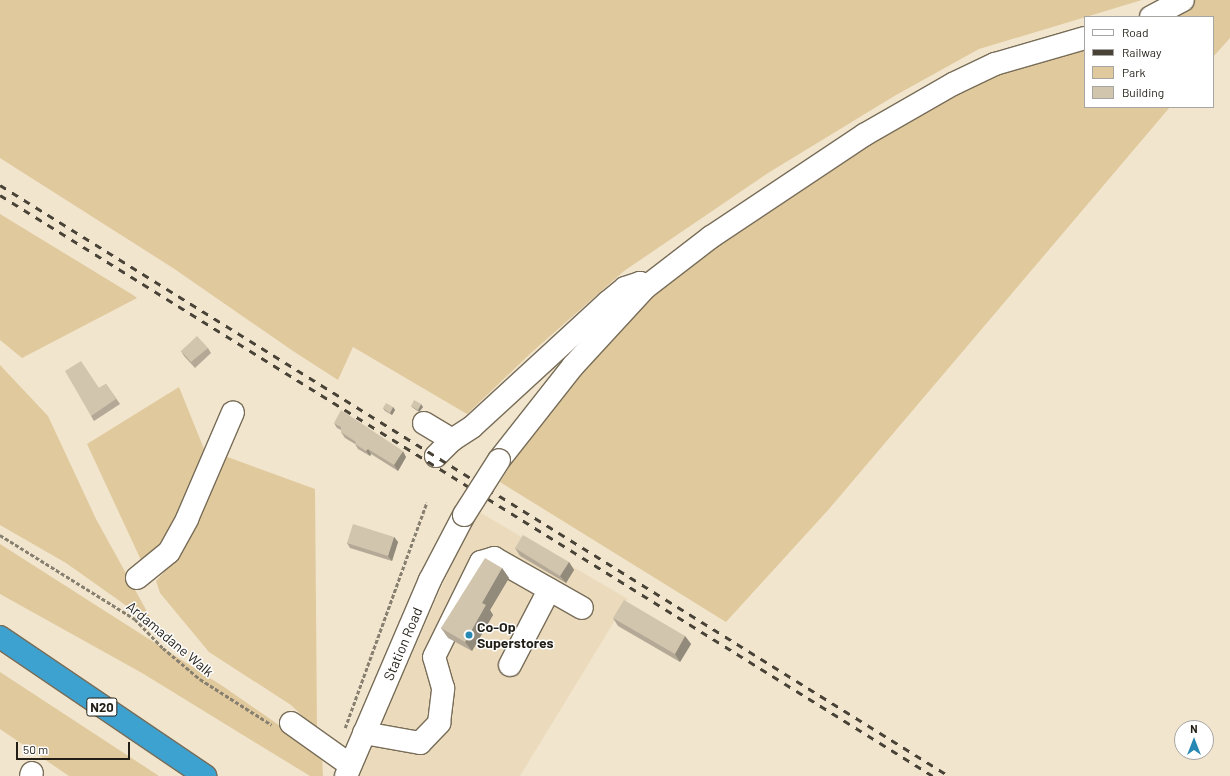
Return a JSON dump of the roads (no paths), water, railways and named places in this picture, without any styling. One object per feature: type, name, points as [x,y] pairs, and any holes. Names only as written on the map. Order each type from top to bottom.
[{"type":"highway","name":"N20","points":[[0,637],[205,776]]},
{"type":"street","points":[[1153,16],[1183,0]]},
{"type":"street","name":"Station Road","points":[[344,765],[364,733],[430,580],[464,515],[499,460],[572,366],[646,287],[711,237],[864,135],[953,84],[995,64],[1084,38]]},
{"type":"street","points":[[436,456],[452,440],[472,427],[568,337],[625,288],[640,283],[646,287]]},
{"type":"street","points":[[137,578],[169,552],[187,519],[234,412]]},
{"type":"street","points":[[424,423],[452,440]]},
{"type":"street","points":[[364,733],[420,742],[439,723],[444,688],[434,657],[481,562],[494,558],[582,608]]},
{"type":"street","points":[[510,665],[549,590]]},
{"type":"street","points":[[283,725],[344,765]]},
{"type":"railway","points":[[0,185],[949,776]]},
{"type":"railway","points":[[0,195],[933,776]]},
{"type":"place","name":"Co-Op Superstores","points":[[469,635]]}]
